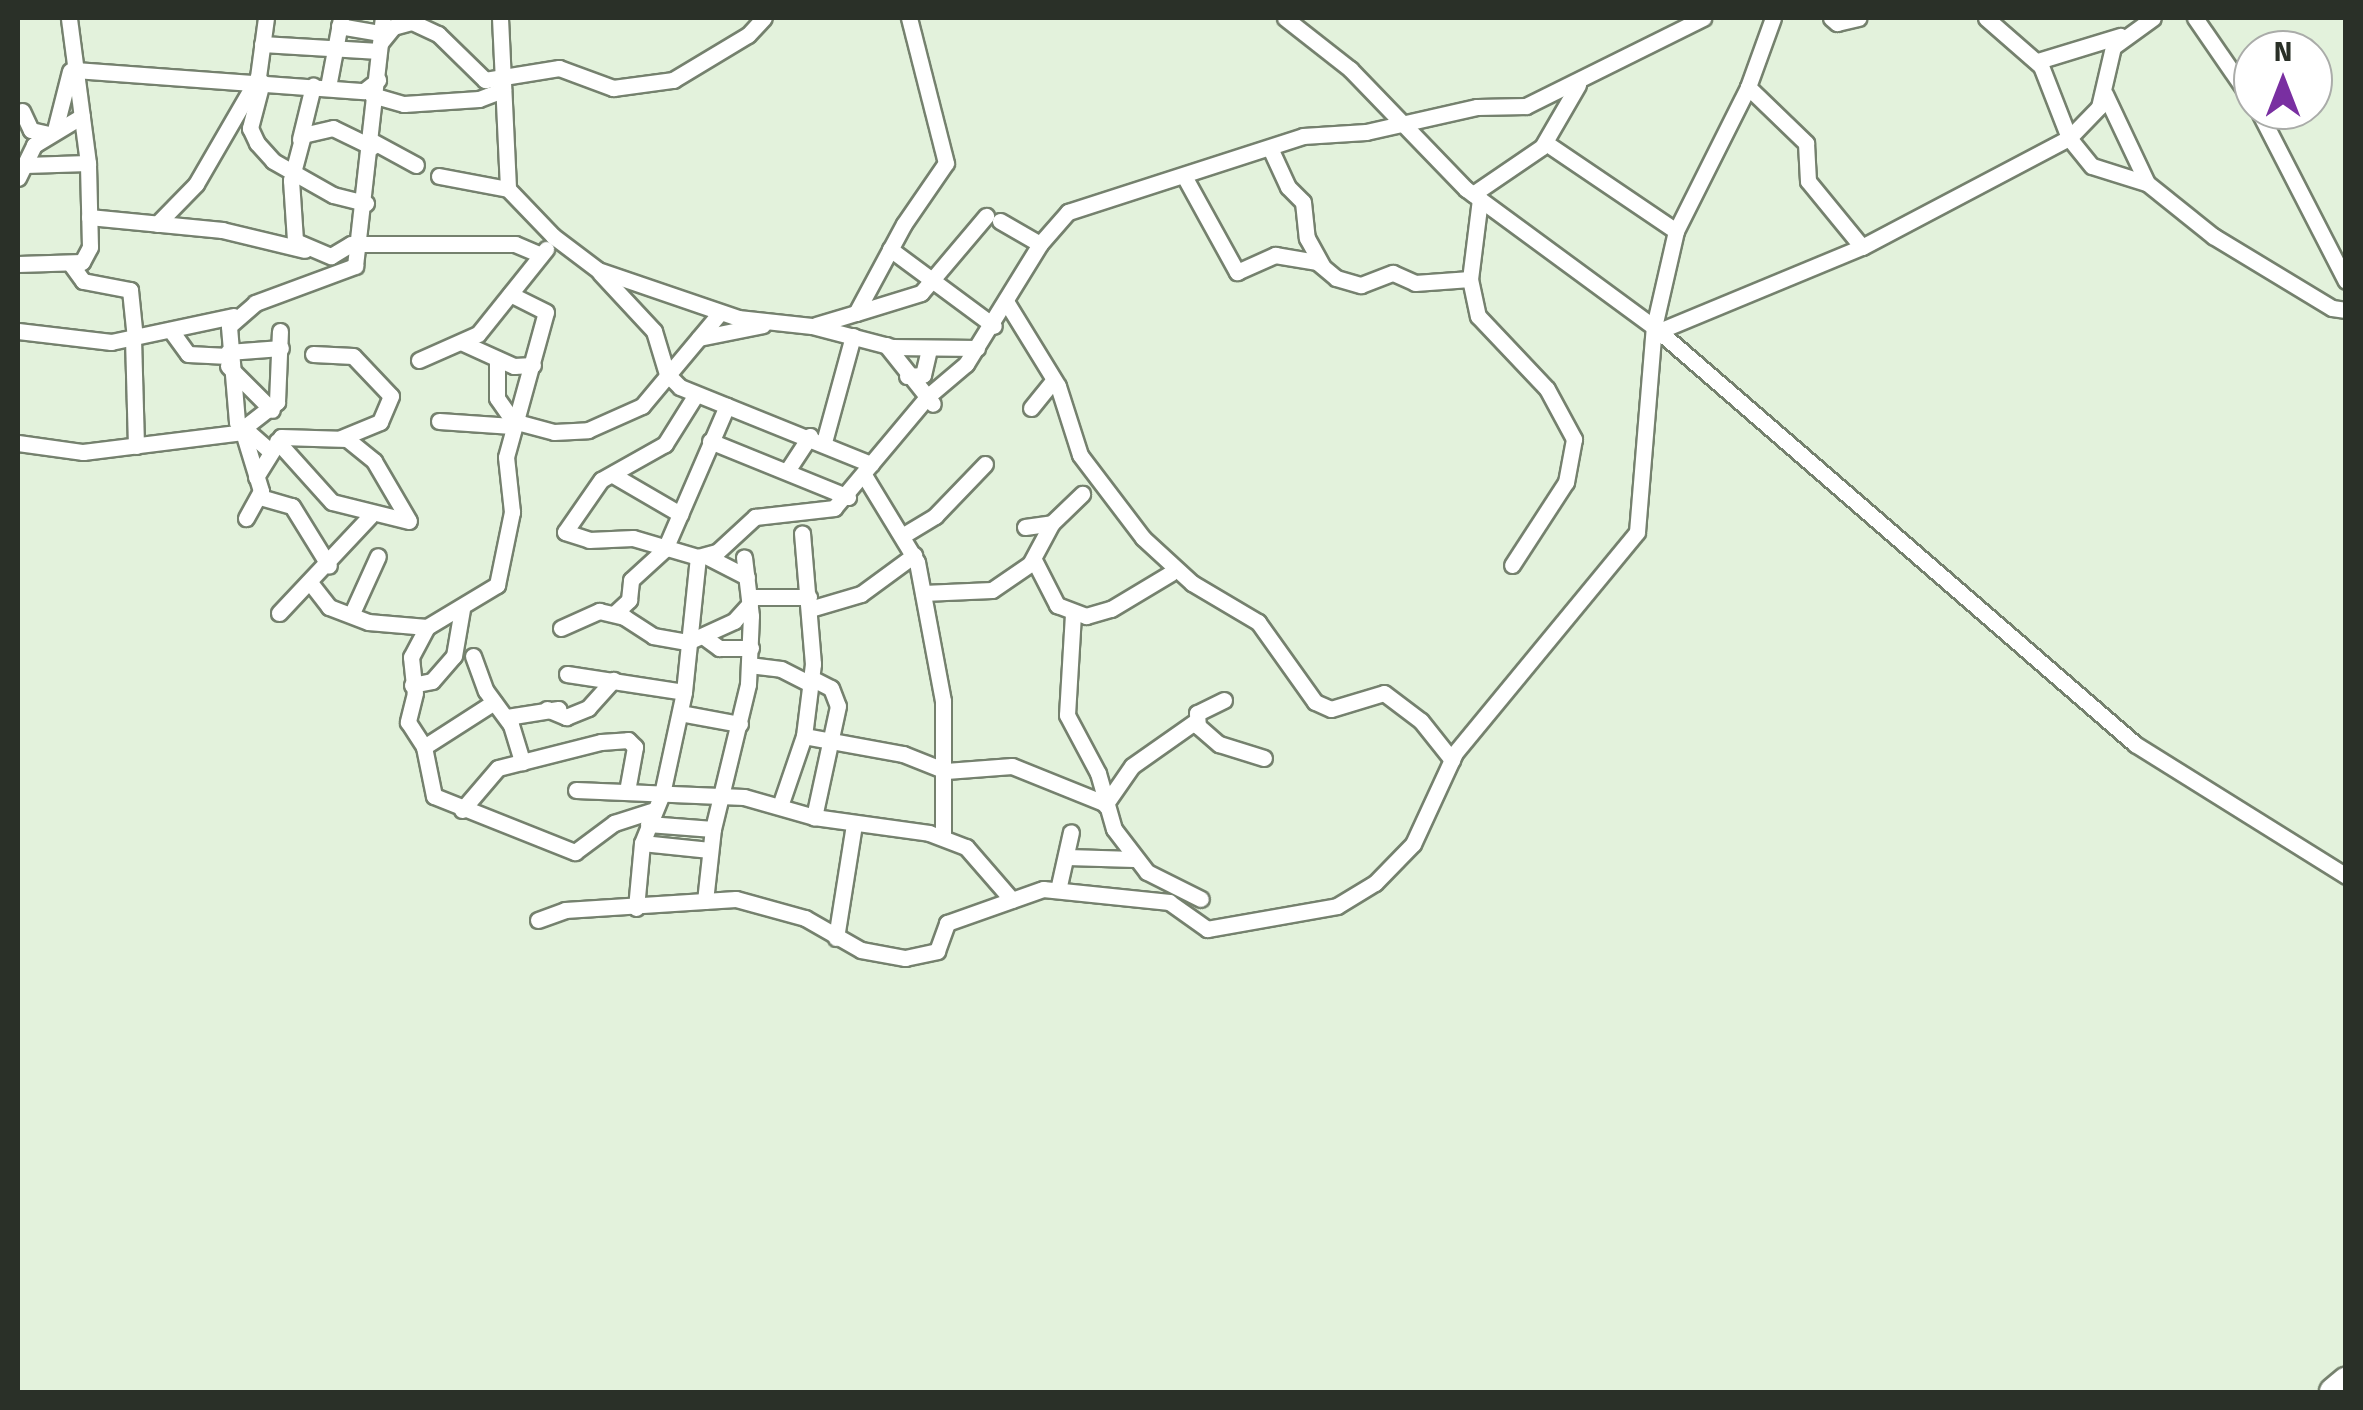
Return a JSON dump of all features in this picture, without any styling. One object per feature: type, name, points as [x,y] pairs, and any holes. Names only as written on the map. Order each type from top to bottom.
[{"type":"highway","points":[[2334,1392],[2346,1382]]},
{"type":"street","points":[[18,264],[85,260],[90,247],[88,163],[69,18]]},
{"type":"street","points":[[266,18],[252,135],[273,161],[333,196],[366,204]]},
{"type":"street","points":[[500,18],[508,188]]},
{"type":"street","points":[[74,65],[137,79],[372,90],[427,103],[559,68],[613,88],[666,82],[748,36],[764,18]]},
{"type":"street","points":[[856,313],[948,153],[921,81],[908,18]]},
{"type":"street","points":[[1285,18],[1404,124],[1477,196],[1657,329],[2136,744],[2346,876]]},
{"type":"street","points":[[636,908],[642,843],[662,794],[696,639],[702,557],[755,517],[822,512],[848,496],[994,326],[1040,244],[1086,203],[1316,134],[1404,124],[1477,107],[1526,106],[1578,85],[1703,18]]},
{"type":"street","points":[[538,920],[565,910],[705,901],[776,907],[836,938],[892,957],[929,956],[948,923],[1012,900],[1058,890],[1170,902],[1207,928],[1337,906],[1399,863],[1452,760],[1637,532],[1657,329],[1676,231],[1748,87],[1773,18]]},
{"type":"street","points":[[1831,18],[1837,23],[1858,18]]},
{"type":"street","points":[[1986,18],[2038,61],[2069,138],[2097,170],[2147,183],[2213,236],[2346,310]]},
{"type":"street","points":[[1657,329],[1862,246],[2069,138],[2089,124],[2105,94],[2110,52],[2153,18]]},
{"type":"street","points":[[2195,18],[2233,73]]},
{"type":"street","points":[[309,250],[292,238],[292,170],[300,139],[335,49],[340,22],[381,36]]},
{"type":"street","points":[[262,44],[335,49],[381,36],[402,22],[425,24],[476,75],[502,85]]},
{"type":"street","points":[[2038,61],[2133,32]]},
{"type":"street","points":[[18,331],[97,342],[172,332],[233,316],[349,272],[361,244],[372,144],[372,90],[381,36]]},
{"type":"street","points":[[24,166],[52,132],[74,65]]},
{"type":"street","points":[[157,224],[196,184],[258,82]]},
{"type":"street","points":[[1512,565],[1566,482],[1574,439],[1547,388],[1478,316],[1470,279],[1477,196],[1546,142],[1578,85]]},
{"type":"street","points":[[1748,87],[1806,143],[1808,181],[1862,246]]},
{"type":"street","points":[[2105,94],[2147,183]]},
{"type":"street","points":[[22,111],[31,130],[24,166]]},
{"type":"street","points":[[31,130],[52,132],[82,116]]},
{"type":"street","points":[[300,139],[326,127],[416,165]]},
{"type":"street","points":[[2268,130],[2346,281]]},
{"type":"street","points":[[1546,142],[1676,231]]},
{"type":"street","points":[[1270,148],[1288,187],[1303,202],[1307,240],[1322,265],[1336,278],[1361,284],[1393,272],[1415,283],[1470,279]]},
{"type":"street","points":[[24,166],[88,163]]},
{"type":"street","points":[[439,176],[508,188],[554,238],[598,270],[654,331],[667,374],[696,396],[817,439],[868,470],[914,555],[923,593],[943,701],[943,837]]},
{"type":"street","points":[[1184,176],[1237,272],[1275,254],[1322,265]]},
{"type":"street","points":[[89,216],[222,230],[335,256],[347,244],[515,244],[541,256]]},
{"type":"street","points":[[812,326],[905,302],[938,279],[993,218],[1040,244]]},
{"type":"street","points":[[419,360],[463,343],[510,294],[554,238]]},
{"type":"street","points":[[890,249],[938,279],[994,326]]},
{"type":"street","points":[[70,263],[83,281],[130,290],[136,446]]},
{"type":"street","points":[[598,270],[719,314],[812,326],[886,345],[934,352],[977,348]]},
{"type":"street","points":[[510,294],[545,308],[534,365],[513,423],[506,457],[512,512],[501,578],[462,609],[428,626],[412,657],[408,722],[424,747],[434,796],[576,852],[614,823],[651,817],[713,828]]},
{"type":"street","points":[[1007,304],[1055,385],[1074,445],[1143,538],[1192,583],[1258,622],[1315,702],[1331,709],[1384,693],[1412,712],[1452,760]]},
{"type":"street","points":[[440,422],[513,423],[571,433],[599,428],[642,406],[719,314]]},
{"type":"street","points":[[233,316],[228,358],[260,497],[246,518]]},
{"type":"street","points":[[838,320],[856,337]]},
{"type":"street","points":[[698,338],[772,322]]},
{"type":"street","points":[[18,443],[83,452],[136,446],[242,431],[272,410],[280,394],[281,340],[228,358],[188,354],[172,332]]},
{"type":"street","points":[[788,470],[817,439],[856,337]]},
{"type":"street","points":[[463,343],[497,359],[534,365]]},
{"type":"street","points":[[886,345],[930,401]]},
{"type":"street","points":[[907,376],[923,375],[934,352]]},
{"type":"street","points":[[313,354],[353,356],[387,390],[389,412],[374,425],[341,438]]},
{"type":"street","points":[[228,358],[272,410]]},
{"type":"street","points":[[497,359],[496,398],[513,423]]},
{"type":"street","points":[[1030,408],[1055,385]]},
{"type":"street","points":[[696,396],[664,444],[598,484],[565,532],[580,539],[633,538],[702,557],[746,577]]},
{"type":"street","points":[[614,614],[629,600],[632,580],[664,549],[726,406]]},
{"type":"street","points":[[366,453],[374,425]]},
{"type":"street","points":[[242,431],[274,446],[332,502],[370,516],[408,521],[366,453],[341,438],[296,434],[274,446],[256,477]]},
{"type":"street","points":[[710,441],[848,496]]},
{"type":"street","points":[[902,536],[935,516],[985,464]]},
{"type":"street","points":[[614,475],[680,514]]},
{"type":"street","points":[[923,593],[992,590],[1034,560],[1052,523],[1082,494]]},
{"type":"street","points":[[260,497],[292,506],[329,566]]},
{"type":"street","points":[[279,612],[312,585],[370,516]]},
{"type":"street","points":[[1025,526],[1052,523]]},
{"type":"street","points":[[780,806],[804,736],[810,681],[809,603],[802,534]]},
{"type":"street","points":[[696,639],[734,621],[750,606],[809,603],[862,594],[914,555]]},
{"type":"street","points":[[353,611],[378,556]]},
{"type":"street","points":[[705,901],[713,828],[740,724],[750,666],[750,606],[744,557]]},
{"type":"street","points":[[1034,560],[1057,605],[1073,614],[1102,613],[1171,573]]},
{"type":"street","points":[[312,585],[330,606],[353,611],[368,622],[428,626],[456,641]]},
{"type":"street","points":[[412,685],[432,681],[454,656],[462,609]]},
{"type":"street","points":[[561,628],[585,613],[614,614],[653,636],[696,639],[718,648],[751,648]]},
{"type":"street","points":[[1073,614],[1066,710],[1098,773],[1114,829],[1134,859],[1201,899]]},
{"type":"street","points":[[473,656],[494,702],[507,716],[522,762]]},
{"type":"street","points":[[750,666],[781,669],[836,695],[832,746],[814,817]]},
{"type":"street","points":[[567,674],[684,692]]},
{"type":"street","points":[[548,709],[566,717],[588,708],[608,693],[614,680]]},
{"type":"street","points":[[1104,804],[1132,766],[1196,721],[1202,709],[1224,700]]},
{"type":"street","points":[[424,747],[494,702]]},
{"type":"street","points":[[507,716],[567,708]]},
{"type":"street","points":[[680,713],[740,724]]},
{"type":"street","points":[[1196,721],[1213,741],[1264,758]]},
{"type":"street","points":[[804,736],[832,746],[903,754],[946,772],[1012,766],[1104,804]]},
{"type":"street","points":[[462,810],[485,776],[522,762],[628,740],[635,755],[627,790]]},
{"type":"street","points":[[576,790],[722,796],[780,806],[814,817],[943,837],[980,859],[1012,900]]},
{"type":"street","points":[[836,938],[854,824]]},
{"type":"street","points":[[1102,858],[1114,848],[1114,829]]},
{"type":"street","points":[[1058,890],[1071,832]]},
{"type":"street","points":[[642,843],[710,850]]},
{"type":"street","points":[[1067,857],[1134,859]]}]
